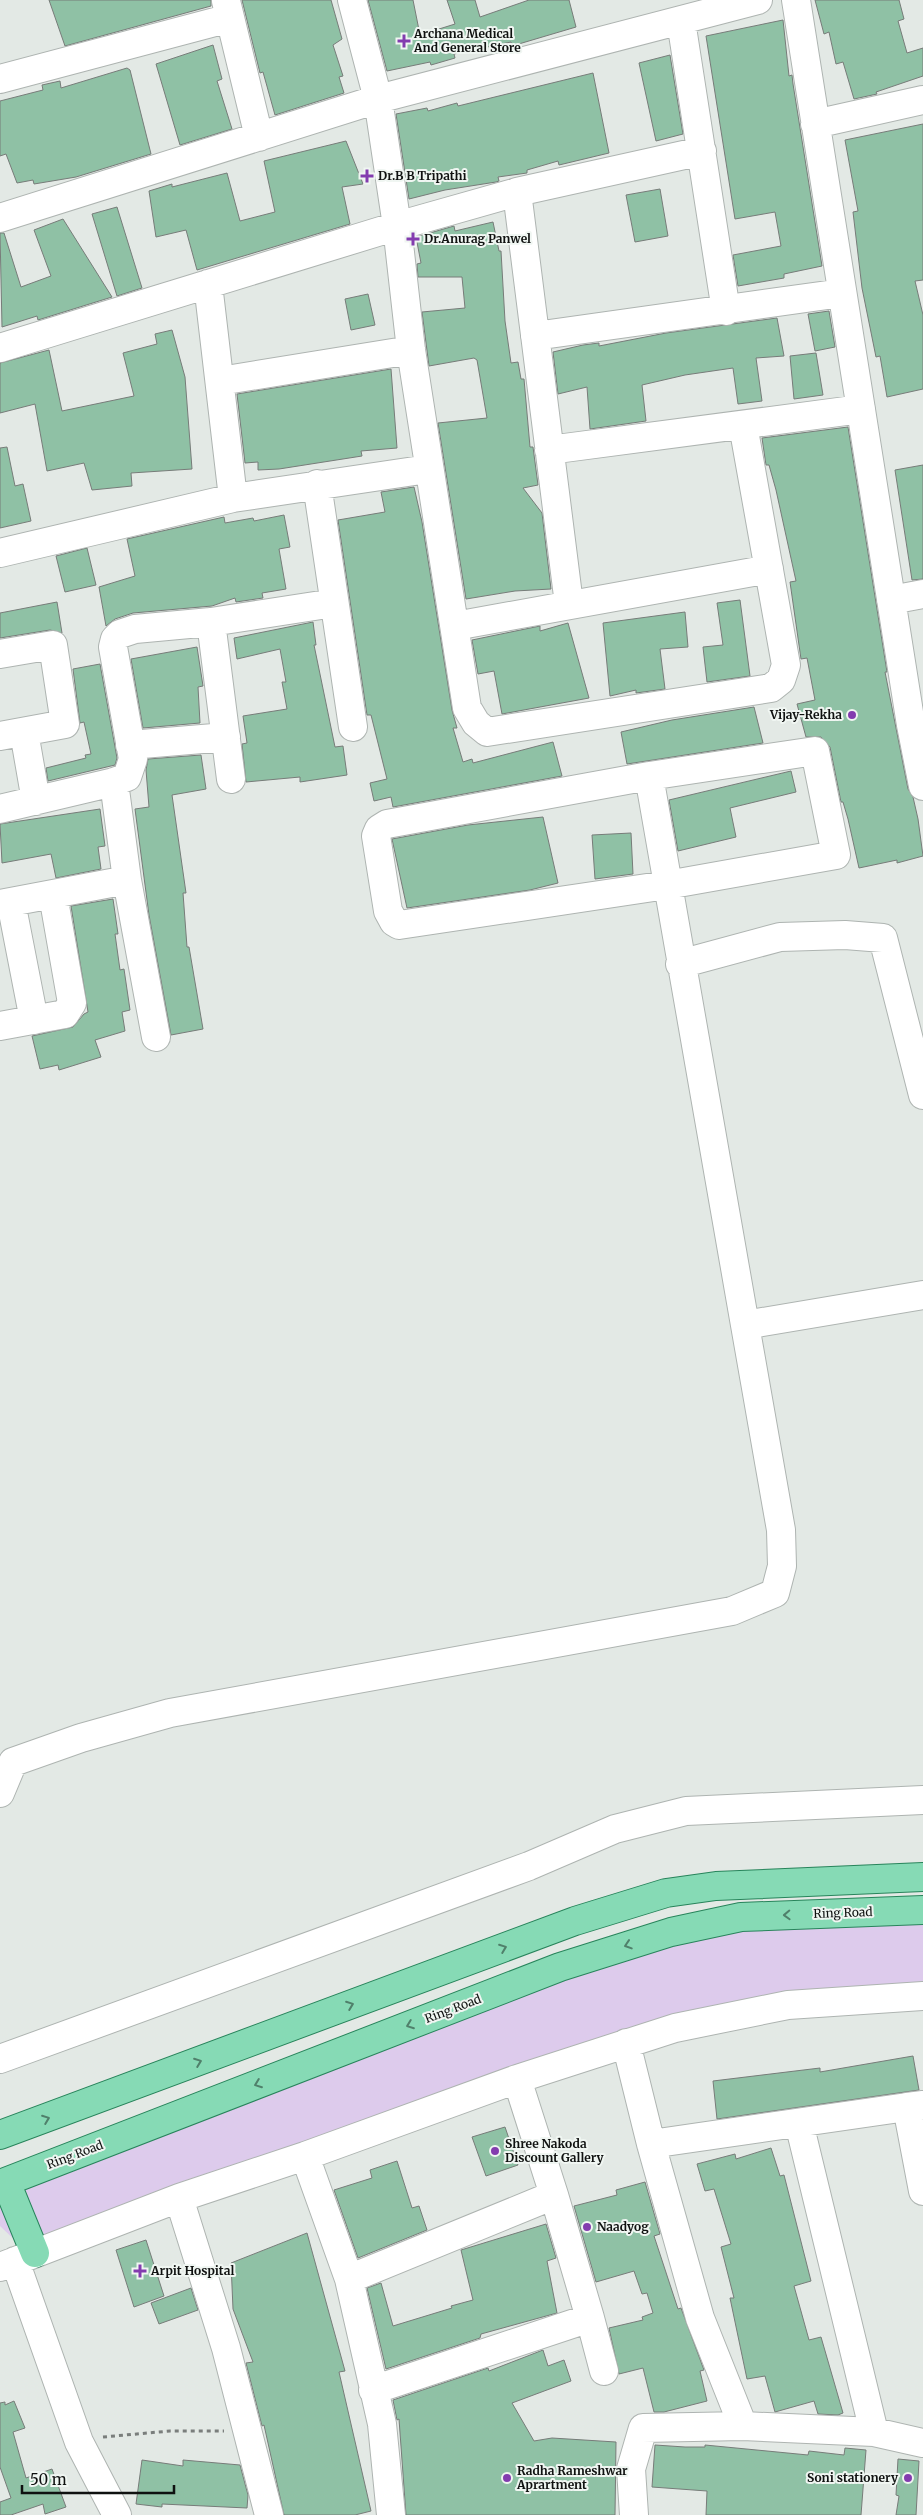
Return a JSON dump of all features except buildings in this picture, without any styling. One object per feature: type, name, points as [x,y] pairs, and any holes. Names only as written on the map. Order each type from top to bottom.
[{"type":"main road","points":[[0,2135],[575,1921],[666,1893],[716,1886],[923,1877]]},
{"type":"main road","name":"Ring Road","points":[[3,2183],[560,1967],[671,1932],[741,1917],[923,1910]]},
{"type":"main road","points":[[3,2183],[16,2260]]},
{"type":"street","points":[[352,0],[378,99],[397,226],[411,350],[428,469],[467,708],[476,723],[487,732],[771,688],[781,680],[786,665],[743,426]]},
{"type":"street","points":[[0,218],[378,99],[758,0]]},
{"type":"street","points":[[796,0],[891,600],[917,724],[923,786]]},
{"type":"street","points":[[0,79],[228,9],[259,137]]},
{"type":"street","points":[[681,21],[726,311]]},
{"type":"street","points":[[815,124],[923,100]]},
{"type":"street","points":[[0,348],[397,226],[517,192],[702,151]]},
{"type":"street","points":[[517,192],[568,604]]},
{"type":"street","points":[[208,284],[233,498]]},
{"type":"street","points":[[535,336],[726,311],[842,293]]},
{"type":"street","points":[[220,381],[411,350]]},
{"type":"street","points":[[549,450],[861,409]]},
{"type":"street","points":[[0,553],[233,498],[428,469]]},
{"type":"street","points":[[317,484],[353,727]]},
{"type":"street","points":[[454,626],[769,569]]},
{"type":"street","points":[[891,600],[923,594]]},
{"type":"street","points":[[0,809],[114,782],[127,777],[133,759],[113,648],[115,639],[135,629],[211,622],[334,603]]},
{"type":"street","points":[[211,622],[231,779]]},
{"type":"street","points":[[0,654],[53,645],[65,724],[12,734],[36,801]]},
{"type":"street","points":[[130,745],[226,737]]},
{"type":"street","points":[[815,750],[836,855],[667,885],[399,925],[394,922],[388,912],[376,836],[379,829],[388,824],[649,776],[815,750]]},
{"type":"street","points":[[0,1793],[13,1762],[81,1738],[170,1713],[732,1611],[776,1593],[782,1566],[781,1530],[680,964],[649,776]]},
{"type":"street","points":[[114,782],[127,880],[156,1037]]},
{"type":"street","points":[[34,1020],[6,903],[127,880]]},
{"type":"street","points":[[0,1026],[65,1014],[72,1003],[53,895]]},
{"type":"street","points":[[680,964],[780,937],[845,935],[883,938],[923,1095]]},
{"type":"street","points":[[745,1325],[923,1295]]},
{"type":"street","points":[[0,2058],[529,1866],[616,1829],[686,1811],[923,1800]]},
{"type":"street","points":[[117,2515],[79,2442],[16,2260],[179,2198],[305,2156],[517,2079],[674,2028],[788,2005],[923,1996]]},
{"type":"street","points":[[626,2043],[651,2144],[700,2318],[744,2426]]},
{"type":"street","points":[[517,2079],[554,2195],[604,2371]]},
{"type":"street","points":[[651,2144],[915,2106],[923,2191]]},
{"type":"street","points":[[798,2124],[874,2432]]},
{"type":"street","points":[[305,2156],[349,2279],[382,2424],[391,2515]]},
{"type":"street","points":[[349,2279],[554,2195]]},
{"type":"street","points":[[179,2198],[226,2348],[269,2515]]},
{"type":"street","points":[[374,2390],[590,2318]]},
{"type":"street","points":[[634,2515],[631,2469],[643,2428],[744,2426],[874,2432],[923,2443]]},
{"type":"path","points":[[79,2442],[97,2437],[170,2431],[248,2431]]},
{"type":"shaded area","points":[[923,1909],[923,1997],[664,2019],[24,2249],[0,2226],[0,2185],[741,1917]]},
{"type":"place","name":"Archana Medical And General Store","points":[[404,41]]},
{"type":"place","name":"Dr.B B Tripathi","points":[[367,176]]},
{"type":"place","name":"Dr.Anurag Panwel","points":[[413,239]]},
{"type":"place","name":"Vijay-Rekha","points":[[852,715]]},
{"type":"place","name":"Shree Nakoda Discount Gallery","points":[[495,2151]]},
{"type":"place","name":"Naadyog","points":[[587,2227]]},
{"type":"place","name":"Arpit Hospital","points":[[140,2271]]},
{"type":"place","name":"Radha Rameshwar Aprartment","points":[[507,2478]]},
{"type":"place","name":"Soni stationery","points":[[908,2478]]}]
